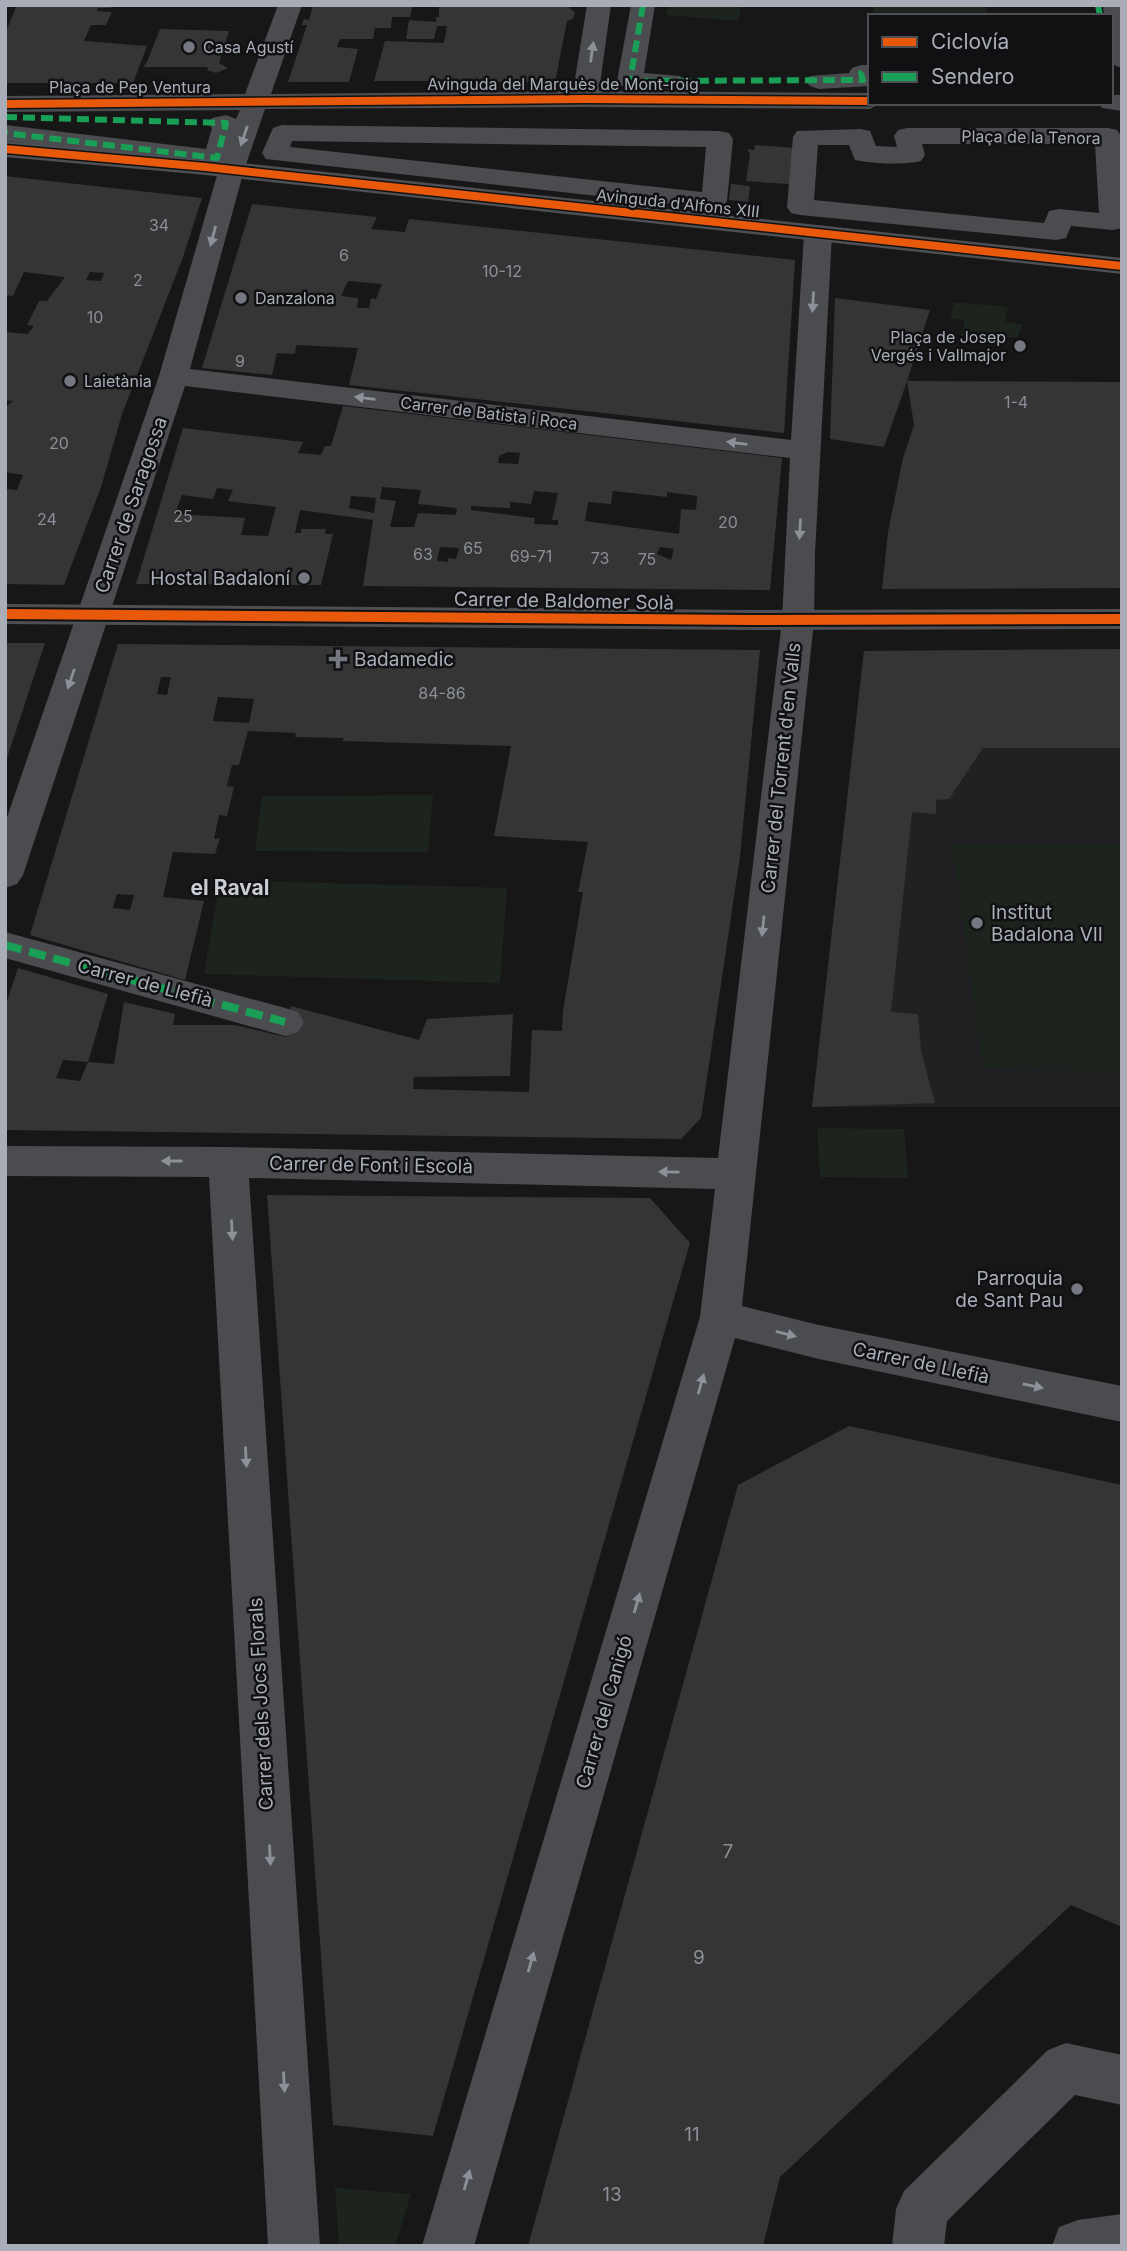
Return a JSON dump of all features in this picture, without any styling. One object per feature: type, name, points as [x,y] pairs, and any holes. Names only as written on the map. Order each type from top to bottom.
[{"type":"main road","points":[[5,149],[232,170]]},
{"type":"main road","name":"Avinguda d'Alfons XIII","points":[[232,170],[1122,266]]},
{"type":"main road","name":"Carrer de Baldomer Solà","points":[[5,614],[798,621],[1122,619]]},
{"type":"street","points":[[232,170],[290,5]]},
{"type":"street","points":[[585,99],[599,5]]},
{"type":"street","points":[[643,5],[630,81],[863,80],[861,73],[868,73]]},
{"type":"street","points":[[1115,5],[1122,61]]},
{"type":"street","name":"Avinguda del Marquès de Mont-roig","points":[[256,103],[585,99],[868,100]]},
{"type":"street","name":"Plaça de Pep Ventura","points":[[5,104],[256,103]]},
{"type":"street","name":"Plaça de Pep Ventura","points":[[5,117],[226,123],[217,158],[5,133]]},
{"type":"street","points":[[282,133],[720,139],[714,201],[275,153],[282,133]]},
{"type":"street","name":"Plaça de la Tenora","points":[[907,136],[1108,136],[1113,222],[1059,217],[1056,232],[800,207],[806,137],[861,137],[864,154],[912,155],[907,136]]},
{"type":"street","name":"Carrer de Saragossa","points":[[5,875],[174,376],[232,170]]},
{"type":"street","name":"Carrer del Torrent d'en Valls","points":[[737,1174],[798,621],[804,451],[818,234]]},
{"type":"street","name":"Carrer de Batista i Roca","points":[[174,376],[804,451]]},
{"type":"street","name":"Carrer de Llefià","points":[[5,944],[285,1022]]},
{"type":"street","name":"Carrer de Font i Escolà","points":[[5,1161],[228,1162],[737,1174]]},
{"type":"street","name":"Carrer dels Jocs Florals","points":[[228,1162],[294,2246]]},
{"type":"street","name":"Carrer del Canigó","points":[[448,2246],[720,1317],[737,1174]]},
{"type":"street","name":"Carrer de Llefià","points":[[720,1317],[819,1342],[1122,1404]]},
{"type":"street","points":[[918,2246],[922,2209],[1066,2068],[1122,2080]]},
{"type":"street","points":[[1077,2246],[1122,2239]]},
{"type":"shaded area","points":[[668,5],[742,5],[738,21],[666,15]]},
{"type":"shaded area","points":[[874,5],[986,5],[987,14],[874,14]]},
{"type":"shaded area","points":[[954,302],[1008,307],[1005,322],[1023,324],[1017,338],[961,336],[965,320],[950,319]]},
{"type":"shaded area","name":"Institut Badalona VII","points":[[1122,649],[1122,1107],[812,1107],[864,651]]},
{"type":"shaded area","points":[[433,795],[428,852],[255,851],[262,796]]},
{"type":"shaded area","points":[[952,844],[1122,845],[1122,1070],[983,1069]]},
{"type":"shaded area","points":[[220,880],[507,888],[500,983],[204,974]]},
{"type":"shaded area","points":[[817,1128],[904,1129],[908,1178],[820,1177]]},
{"type":"shaded area","points":[[335,2188],[411,2194],[395,2246],[339,2246]]},
{"type":"building","points":[[17,5],[112,5],[111,8],[98,8],[97,11],[112,12],[106,25],[91,25],[84,41],[147,46],[133,83],[5,83],[5,34]]},
{"type":"building","points":[[313,5],[413,5],[410,17],[392,17],[391,28],[375,28],[373,39],[340,39],[337,47],[358,49],[349,82],[288,82],[307,25],[302,25],[304,19],[309,20]]},
{"type":"building","points":[[570,5],[569,8],[575,12],[573,19],[567,21],[555,82],[458,82],[443,85],[436,81],[374,81],[385,41],[444,43],[447,26],[437,26],[434,39],[406,39],[409,20],[436,22],[439,7]]},
{"type":"building","name":"Casa Agustí","points":[[160,29],[229,31],[219,63],[228,68],[216,73],[207,70],[208,67],[143,67]]},
{"type":"building","points":[[755,145],[796,148],[802,185],[746,181],[750,154],[747,149],[754,150]]},
{"type":"building","points":[[5,176],[202,198],[183,257],[122,414],[101,487],[64,585],[5,584],[5,489],[17,490],[23,475],[5,472],[5,408],[13,401],[5,400],[5,332],[28,334],[34,326],[27,325],[39,301],[47,301],[65,277],[24,272],[13,296],[5,295]],"holes":[[[90,272],[104,273],[101,281],[86,280]]]},
{"type":"building","points":[[731,184],[750,186],[748,202],[729,200]]},
{"type":"building","points":[[252,204],[377,217],[371,229],[405,232],[409,219],[795,260],[784,433],[349,385],[358,348],[296,345],[295,354],[277,353],[272,375],[202,368]],"holes":[[[348,281],[382,284],[376,299],[371,298],[369,308],[357,308],[358,298],[341,296]]]},
{"type":"building","points":[[835,298],[930,310],[884,447],[830,439]]},
{"type":"building","points":[[907,381],[1122,382],[1122,588],[882,589],[888,532],[903,458],[914,425]]},
{"type":"building","points":[[343,406],[782,458],[770,590],[363,586],[373,520],[300,510],[295,533],[301,533],[301,529],[326,529],[325,534],[333,534],[321,585],[136,584],[183,428],[303,442],[298,453],[321,455],[325,446],[331,446]],"holes":[[[508,452],[520,453],[518,464],[498,463],[499,456]],[[382,487],[421,490],[418,504],[457,508],[456,515],[418,513],[414,527],[390,527],[396,501],[380,499]],[[217,488],[233,490],[228,501],[276,507],[268,536],[241,535],[245,518],[175,514],[182,495],[213,499]],[[534,491],[558,493],[552,520],[558,520],[558,525],[534,524],[535,518],[471,510],[471,506],[510,508],[510,502],[531,504]],[[613,491],[667,497],[667,492],[697,496],[696,510],[681,509],[679,534],[585,521],[588,502],[611,504]],[[351,496],[376,498],[374,513],[349,508]],[[440,547],[459,548],[456,559],[448,558],[448,562],[437,561]],[[660,547],[674,549],[671,560],[657,554]]]},
{"type":"building","points":[[5,643],[45,643],[6,761],[5,761]]},
{"type":"building","points":[[118,644],[760,650],[740,857],[701,1118],[681,1139],[5,1130],[5,1007],[18,968],[108,994],[88,1062],[114,1064],[124,1002],[175,1014],[173,1025],[235,1025],[286,1037],[291,1006],[419,1040],[427,1019],[513,1014],[510,1076],[414,1077],[413,1089],[529,1092],[532,1030],[562,1031],[583,892],[578,892],[588,842],[494,836],[511,746],[342,741],[344,738],[295,737],[296,733],[248,731],[239,765],[232,765],[227,786],[234,787],[227,816],[219,815],[214,839],[220,838],[215,854],[173,852],[163,897],[204,901],[185,980],[30,935]],"holes":[[[161,677],[171,677],[167,695],[157,694]],[[218,697],[254,699],[249,723],[213,721]],[[117,894],[134,895],[130,910],[113,908]],[[63,1060],[88,1062],[80,1081],[56,1078]]]},
{"type":"building","points":[[1122,649],[1122,748],[983,748],[949,799],[936,800],[936,814],[912,812],[891,1012],[918,1014],[921,1051],[935,1103],[812,1107],[864,651]]},
{"type":"building","points":[[267,1195],[650,1198],[690,1243],[433,2136],[333,2125]]},
{"type":"building","points":[[849,1426],[1122,1485],[1122,1927],[1071,1905],[780,2177],[763,2246],[528,2246],[738,1485]]},
{"type":"marked path","points":[[643,5],[630,81],[863,80],[861,73],[868,73]]},
{"type":"marked path","points":[[1098,5],[1100,14]]},
{"type":"marked path","points":[[5,117],[226,123],[217,158],[5,133]]},
{"type":"marked path","points":[[5,945],[285,1022]]},
{"type":"cycle path","points":[[5,104],[585,99],[868,101]]},
{"type":"cycle path","points":[[5,149],[206,167],[1122,266]]},
{"type":"cycle path","points":[[5,614],[752,620],[1122,619]]},
{"type":"place","name":"Casa Agustí","points":[[189,47]]},
{"type":"place","name":"Danzalona","points":[[241,298]]},
{"type":"place","name":"Plaça de Josep Vergés i Vallmajor","points":[[1020,346]]},
{"type":"place","name":"Laietània","points":[[70,381]]},
{"type":"place","name":"Hostal Badaloní","points":[[304,578]]},
{"type":"place","name":"Badamedic","points":[[338,659]]},
{"type":"place","name":"Institut Badalona VII","points":[[977,923]]},
{"type":"place","name":"Parroquia de Sant Pau","points":[[1077,1289]]},
{"type":"district","name":"el Raval","points":[[230,887]]}]
